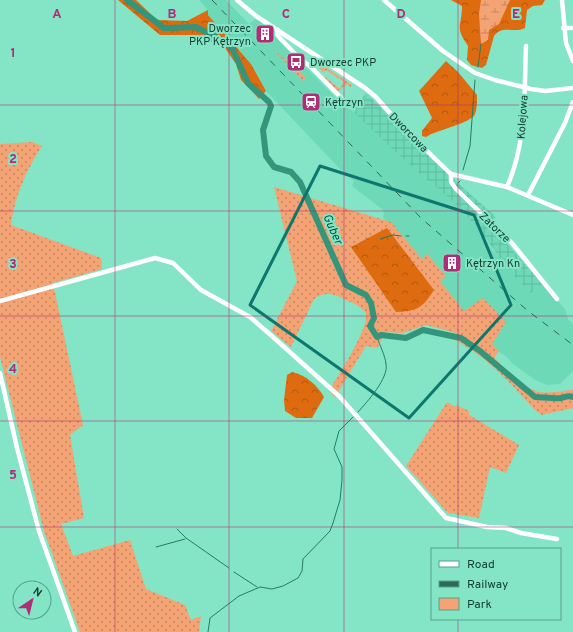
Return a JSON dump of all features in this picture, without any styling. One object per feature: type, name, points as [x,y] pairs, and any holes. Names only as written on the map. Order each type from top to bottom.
[{"type":"street","name":"Dworcowa","points":[[237,0],[253,14],[376,97],[402,127],[451,174]]},
{"type":"street","points":[[384,0],[391,2],[443,51],[468,69],[485,77],[525,87],[545,90],[573,88]]},
{"type":"street","points":[[562,0],[563,28],[566,43],[573,60]]},
{"type":"street","points":[[563,28],[573,28]]},
{"type":"street","name":"Dworcowa","points":[[278,30],[277,33],[279,37],[349,106]]},
{"type":"street","name":"Kolejowa","points":[[507,186],[515,169],[522,136],[526,46]]},
{"type":"street","points":[[311,67],[319,58]]},
{"type":"street","points":[[528,195],[562,129],[573,102]]},
{"type":"street","points":[[451,174],[507,186],[573,215]]},
{"type":"street","name":"Zatorze","points":[[451,174],[451,182],[456,189],[512,243],[557,299]]},
{"type":"street","points":[[0,301],[155,258],[173,263],[201,290],[250,317],[339,396],[446,518],[487,527],[506,528],[521,533],[556,539]]},
{"type":"street","points":[[0,373],[17,448],[39,531],[75,632]]},
{"type":"highlighted area","points":[[320,166],[474,215],[511,305],[409,418],[250,305]]},
{"type":"shaded area","points":[[199,0],[226,0],[249,24],[255,19],[260,21],[344,106],[355,112],[393,150],[459,207],[475,226],[477,225],[492,250],[531,293],[542,284],[565,309],[568,319],[573,324],[573,371],[560,384],[547,385],[535,380],[512,363],[507,357],[467,331],[383,217],[383,210],[352,186],[354,181],[340,169],[266,91],[251,64],[213,22],[208,15],[208,10]]},
{"type":"shaded area","points":[[366,93],[440,167],[496,217],[492,226],[542,284],[531,293],[504,265],[477,225],[475,226],[459,207],[393,150],[355,113],[356,106]]},
{"type":"green space","points":[[118,0],[136,0],[157,20],[187,21],[208,10],[208,15],[251,64],[266,91],[259,99],[241,80],[236,64],[225,48],[197,35],[160,35]]},
{"type":"green space","points":[[451,0],[545,0],[542,5],[533,6],[527,10],[525,28],[521,30],[505,30],[497,32],[494,36],[486,65],[482,68],[471,65],[467,60],[468,46],[460,30],[462,6]]},
{"type":"green space","points":[[481,0],[510,0],[499,24],[489,30],[488,40],[481,44],[479,14]]},
{"type":"green space","points":[[273,49],[284,59],[286,58],[291,62],[292,60],[287,57],[290,55],[296,60],[295,62],[297,64],[299,63],[302,65],[300,69],[297,69],[306,78],[303,81]]},
{"type":"green space","points":[[446,61],[458,72],[477,95],[476,112],[472,117],[461,123],[426,137],[422,136],[422,131],[432,118],[419,91]]},
{"type":"green space","points":[[319,64],[352,85],[351,87],[347,84],[339,91],[329,83],[324,76],[340,89],[344,82],[326,70],[323,72],[317,66]]},
{"type":"green space","points":[[32,142],[42,146],[18,193],[11,225],[101,258],[102,269],[53,283],[83,425],[70,435],[84,518],[61,524],[73,556],[130,540],[146,589],[185,605],[191,620],[201,616],[199,632],[80,632],[44,531],[0,357],[0,144]]},
{"type":"green space","points":[[274,187],[391,222],[422,259],[427,254],[446,276],[440,281],[464,311],[483,298],[506,322],[492,344],[499,351],[494,358],[515,378],[534,391],[552,392],[573,389],[573,408],[542,415],[535,410],[508,381],[478,354],[455,340],[456,333],[426,325],[403,333],[386,332],[377,348],[366,346],[335,397],[329,391],[346,364],[359,339],[366,318],[365,312],[358,306],[338,296],[324,294],[314,299],[291,347],[271,331],[297,281]]},
{"type":"green space","points":[[387,228],[434,290],[423,305],[410,311],[396,312],[351,247]]},
{"type":"green space","points":[[292,372],[302,375],[311,381],[324,397],[312,418],[296,418],[285,411],[284,400],[287,375]]},
{"type":"green space","points":[[447,402],[455,407],[456,405],[469,411],[469,415],[519,445],[506,473],[490,467],[479,518],[448,513],[406,466]]},
{"type":"waterway","name":"Guber","points":[[127,0],[164,28],[196,27],[224,41],[233,50],[248,83],[269,102],[271,106],[263,130],[266,156],[274,167],[291,172],[300,182],[346,285],[366,295],[371,303],[374,318],[370,326],[377,337],[381,335],[406,338],[423,330],[461,338],[480,351],[535,397],[573,397]]},
{"type":"waterway","points":[[478,67],[481,44]]},
{"type":"waterway","points":[[463,170],[470,146],[475,80]]},
{"type":"waterway","points":[[380,239],[393,235],[401,236]]},
{"type":"waterway","points":[[358,412],[381,383],[386,370],[385,357],[377,337]]},
{"type":"waterway","points":[[208,632],[210,618],[239,596],[260,587],[272,589],[283,586],[298,578],[302,571],[303,559],[330,531],[340,500],[342,480],[342,467],[334,449],[339,431],[353,417]]},
{"type":"waterway","points":[[177,529],[186,538],[229,568]]},
{"type":"waterway","points":[[156,547],[185,539]]},
{"type":"waterway","points":[[234,572],[257,587]]},
{"type":"railway","points":[[212,0],[421,218],[528,311],[573,345]]},
{"type":"place","name":"Dworzec PKP Kętrzyn","points":[[265,34]]},
{"type":"place","name":"Dworzec PKP","points":[[296,62]]},
{"type":"place","name":"Kętrzyn","points":[[311,102]]},
{"type":"place","name":"Kętrzyn Kn","points":[[452,263]]}]
